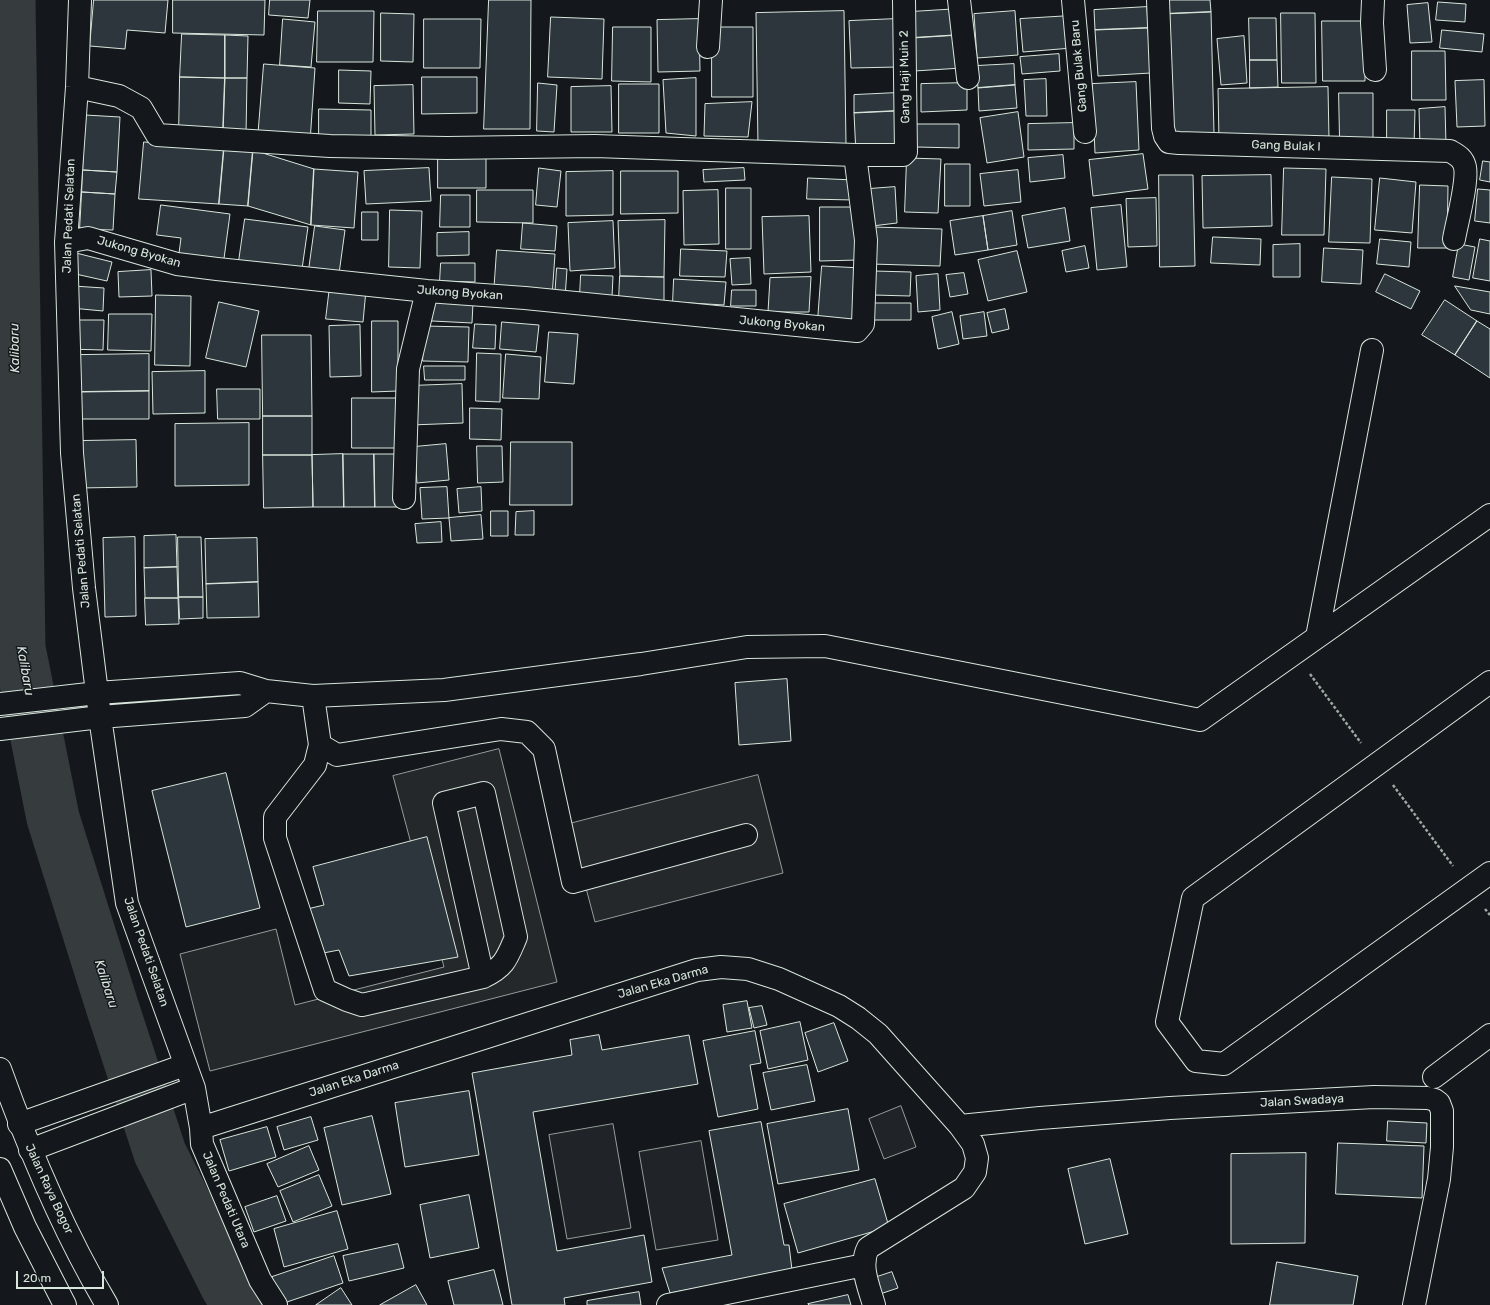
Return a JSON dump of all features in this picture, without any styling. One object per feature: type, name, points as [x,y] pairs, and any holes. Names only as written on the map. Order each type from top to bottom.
[{"type":"main road","name":"Jalan Pedati Selatan","points":[[80,0],[77,87],[66,242],[72,453],[84,588],[100,717],[127,903],[194,1088]]},
{"type":"main road","points":[[708,47],[711,0]]},
{"type":"main road","name":"Gang Haji Muin 2","points":[[855,155],[903,155],[906,152],[904,0]]},
{"type":"main road","points":[[959,0],[968,78]]},
{"type":"main road","name":"Gang Bulak Baru","points":[[1073,0],[1084,132]]},
{"type":"main road","name":"Gang Bulak I","points":[[1158,0],[1163,128],[1165,136],[1169,142],[1450,151],[1460,156],[1464,166],[1465,180],[1454,239]]},
{"type":"main road","points":[[1373,0],[1372,23],[1375,70]]},
{"type":"main road","points":[[77,87],[119,96],[142,108],[157,135],[330,146],[447,148],[595,146],[855,155]]},
{"type":"main road","name":"Jukong Byokan","points":[[66,242],[88,238],[177,264],[426,291],[525,298],[857,331],[863,324],[866,240],[855,155]]},
{"type":"main road","points":[[404,498],[408,369],[426,291]]},
{"type":"main road","points":[[1317,637],[1372,350]]},
{"type":"main road","points":[[0,704],[97,693],[240,683],[266,691],[313,696],[444,690],[641,664],[747,647],[825,646],[1200,720],[1490,515]]},
{"type":"main road","points":[[1490,682],[1193,898],[1167,1022],[1196,1061],[1224,1064],[1490,873]]},
{"type":"main road","points":[[0,729],[100,717],[245,706],[266,691]]},
{"type":"main road","points":[[313,696],[320,745],[315,765],[275,817],[275,838],[325,990],[362,1005],[483,977],[496,971],[500,967],[507,958],[516,937],[484,792],[444,803],[483,977]]},
{"type":"main road","points":[[320,745],[337,755],[501,729],[527,732],[544,749],[573,882],[746,835]]},
{"type":"main road","name":"Jalan Eka Darma","points":[[201,1128],[697,970],[722,967],[748,969],[779,979],[839,1006],[858,1018],[878,1034],[960,1126],[973,1144],[977,1158],[975,1172],[964,1188],[868,1248],[864,1256],[864,1265]]},
{"type":"main road","points":[[1434,1077],[1490,1035]]},
{"type":"main road","points":[[19,1124],[185,1065]]},
{"type":"main road","name":"Jalan Raya Bogor","points":[[0,1069],[19,1124],[30,1150],[62,1220],[107,1305]]},
{"type":"main road","points":[[30,1150],[194,1088]]},
{"type":"main road","name":"Jalan Pedati Utara","points":[[194,1088],[201,1128],[202,1144],[260,1280],[276,1305]]},
{"type":"main road","name":"Jalan Swadaya","points":[[960,1126],[1040,1118],[1374,1097],[1428,1098],[1435,1100],[1439,1103],[1442,1111],[1442,1147],[1439,1179],[1414,1305]]},
{"type":"main road","points":[[0,1168],[26,1227],[65,1305]]},
{"type":"main road","points":[[668,1305],[864,1265],[874,1305]]},
{"type":"shaded area","points":[[499,749],[557,982],[210,1071],[180,954],[276,929],[295,1005],[444,967],[393,776]]},
{"type":"shaded area","points":[[758,775],[783,873],[595,922],[569,824]]},
{"type":"shaded area","points":[[901,1106],[916,1147],[884,1159],[869,1119]]},
{"type":"shaded area","points":[[613,1124],[631,1228],[567,1239],[549,1135]]},
{"type":"shaded area","points":[[701,1141],[718,1240],[656,1250],[639,1152]]},
{"type":"building","points":[[94,0],[168,0],[165,33],[127,30],[125,49],[90,46]]},
{"type":"building","points":[[173,0],[265,0],[264,35],[173,33]]},
{"type":"building","points":[[270,0],[310,0],[308,18],[269,15]]},
{"type":"building","points":[[489,0],[531,0],[530,129],[484,129]]},
{"type":"building","points":[[1163,0],[1210,0],[1211,12],[1163,14]]},
{"type":"building","points":[[1438,2],[1466,4],[1465,22],[1436,20]]},
{"type":"building","points":[[1428,3],[1432,42],[1410,43],[1407,5]]},
{"type":"building","points":[[1147,7],[1148,28],[1095,30],[1094,10]]},
{"type":"building","points":[[959,9],[960,35],[912,38],[910,12]]},
{"type":"building","points":[[318,11],[374,11],[373,62],[317,62]]},
{"type":"building","points":[[844,11],[846,144],[758,146],[756,13]]},
{"type":"building","points":[[1015,11],[1018,55],[977,58],[974,14]]},
{"type":"building","points":[[1211,12],[1214,133],[1166,135],[1163,14]]},
{"type":"building","points":[[381,13],[414,14],[413,62],[381,61]]},
{"type":"building","points":[[1281,13],[1315,13],[1316,83],[1282,83]]},
{"type":"building","points":[[1070,16],[1072,48],[1023,52],[1020,19]]},
{"type":"building","points":[[551,17],[604,19],[602,79],[548,77]]},
{"type":"building","points":[[1249,18],[1276,18],[1277,60],[1250,60]]},
{"type":"building","points":[[283,19],[315,22],[311,67],[280,65]]},
{"type":"building","points":[[424,19],[481,19],[480,68],[424,68]]},
{"type":"building","points":[[699,19],[700,71],[658,72],[657,20]]},
{"type":"building","points":[[896,19],[898,67],[851,68],[849,21]]},
{"type":"building","points":[[1322,21],[1365,21],[1365,81],[1323,81]]},
{"type":"building","points":[[613,27],[651,27],[651,82],[612,81]]},
{"type":"building","points":[[712,27],[753,27],[753,97],[712,97]]},
{"type":"building","points":[[1148,28],[1151,73],[1098,76],[1095,30]]},
{"type":"building","points":[[1442,30],[1484,34],[1482,52],[1440,48]]},
{"type":"building","points":[[182,34],[225,35],[225,78],[180,77]]},
{"type":"building","points":[[225,35],[248,36],[247,78],[225,78]]},
{"type":"building","points":[[960,35],[962,68],[914,71],[912,38]]},
{"type":"building","points":[[1244,36],[1247,83],[1221,85],[1217,39]]},
{"type":"building","points":[[1412,51],[1445,51],[1446,100],[1412,100]]},
{"type":"building","points":[[1059,54],[1060,71],[1022,74],[1020,57]]},
{"type":"building","points":[[1250,60],[1277,60],[1278,87],[1250,88]]},
{"type":"building","points":[[264,64],[315,68],[310,142],[258,138]]},
{"type":"building","points":[[1014,64],[1015,85],[978,88],[976,66]]},
{"type":"building","points":[[339,70],[371,71],[370,104],[339,103]]},
{"type":"building","points":[[180,77],[225,78],[223,134],[179,133]]},
{"type":"building","points":[[422,77],[477,77],[477,113],[422,114]]},
{"type":"building","points":[[225,78],[247,78],[246,135],[223,134]]},
{"type":"building","points":[[696,78],[696,136],[666,133],[663,80]]},
{"type":"building","points":[[1046,79],[1047,116],[1026,116],[1024,80]]},
{"type":"building","points":[[1484,80],[1485,126],[1457,127],[1455,81]]},
{"type":"building","points":[[1136,82],[1139,150],[1095,153],[1092,84]]},
{"type":"building","points":[[538,83],[557,85],[554,132],[537,131]]},
{"type":"building","points":[[967,83],[967,110],[921,112],[921,84]]},
{"type":"building","points":[[619,84],[659,84],[659,133],[619,133]]},
{"type":"building","points":[[413,85],[414,134],[375,135],[374,86]]},
{"type":"building","points":[[1015,85],[1017,108],[979,111],[978,88]]},
{"type":"building","points":[[611,86],[612,132],[571,132],[571,87]]},
{"type":"building","points":[[1328,87],[1329,139],[1219,141],[1218,89]]},
{"type":"building","points":[[896,93],[897,111],[854,113],[854,95]]},
{"type":"building","points":[[1339,93],[1373,93],[1373,142],[1340,142]]},
{"type":"building","points":[[752,102],[748,137],[704,136],[705,104]]},
{"type":"building","points":[[1445,107],[1446,145],[1420,147],[1419,109]]},
{"type":"building","points":[[319,109],[371,110],[371,142],[319,141]]},
{"type":"building","points":[[1387,110],[1415,110],[1414,146],[1387,146]]},
{"type":"building","points":[[897,111],[899,153],[856,154],[854,113]]},
{"type":"building","points":[[1018,112],[1024,157],[987,163],[980,118]]},
{"type":"building","points":[[85,115],[120,117],[117,172],[83,170]]},
{"type":"building","points":[[1074,123],[1074,149],[1028,150],[1028,124]]},
{"type":"building","points":[[916,124],[959,124],[959,148],[916,147]]},
{"type":"building","points":[[144,142],[224,148],[219,204],[139,199]]},
{"type":"building","points":[[224,148],[253,150],[248,206],[219,204]]},
{"type":"building","points":[[253,150],[314,169],[311,225],[248,206]]},
{"type":"building","points":[[438,153],[486,153],[486,188],[438,188]]},
{"type":"building","points":[[1143,154],[1148,189],[1093,196],[1089,160]]},
{"type":"building","points":[[1063,155],[1065,178],[1030,182],[1028,158]]},
{"type":"building","points":[[907,158],[941,159],[938,213],[905,212]]},
{"type":"building","points":[[1483,161],[1490,162],[1490,182],[1480,180]]},
{"type":"building","points":[[945,164],[970,164],[970,206],[945,206]]},
{"type":"building","points":[[429,168],[431,201],[366,204],[364,171]]},
{"type":"building","points":[[539,168],[561,171],[557,207],[536,205]]},
{"type":"building","points":[[744,168],[745,180],[704,182],[703,170]]},
{"type":"building","points":[[1284,168],[1326,169],[1324,235],[1282,235]]},
{"type":"building","points":[[314,169],[358,172],[354,228],[311,225]]},
{"type":"building","points":[[83,170],[117,172],[115,194],[82,192]]},
{"type":"building","points":[[1018,170],[1021,202],[984,206],[980,174]]},
{"type":"building","points":[[613,171],[613,215],[566,216],[566,172]]},
{"type":"building","points":[[621,171],[678,171],[678,213],[621,214]]},
{"type":"building","points":[[1159,175],[1193,175],[1195,266],[1160,267]]},
{"type":"building","points":[[1271,175],[1272,226],[1203,228],[1202,176]]},
{"type":"building","points":[[1332,177],[1372,179],[1370,243],[1329,242]]},
{"type":"building","points":[[808,178],[854,180],[854,200],[807,199]]},
{"type":"building","points":[[1380,178],[1416,182],[1412,233],[1375,230]]},
{"type":"building","points":[[1420,185],[1448,186],[1447,248],[1418,248]]},
{"type":"building","points":[[895,187],[897,223],[872,226],[869,189]]},
{"type":"building","points":[[726,188],[751,188],[751,249],[726,249]]},
{"type":"building","points":[[1478,189],[1490,190],[1490,223],[1475,221]]},
{"type":"building","points":[[477,190],[533,190],[533,223],[477,222]]},
{"type":"building","points":[[718,190],[719,244],[684,245],[683,191]]},
{"type":"building","points":[[82,192],[115,194],[113,230],[80,229]]},
{"type":"building","points":[[441,195],[470,195],[470,227],[440,227]]},
{"type":"building","points":[[1156,198],[1157,246],[1128,247],[1126,199]]},
{"type":"building","points":[[161,205],[230,214],[223,266],[178,261],[181,238],[157,235]]},
{"type":"building","points":[[1121,205],[1127,267],[1097,270],[1091,208]]},
{"type":"building","points":[[820,207],[858,207],[858,260],[820,261]]},
{"type":"building","points":[[1065,208],[1070,241],[1028,248],[1022,216]]},
{"type":"building","points":[[390,210],[422,211],[420,268],[389,267]]},
{"type":"building","points":[[1012,211],[1017,245],[988,250],[983,216]]},
{"type":"building","points":[[362,212],[378,212],[378,240],[362,240]]},
{"type":"building","points":[[809,216],[811,272],[764,274],[762,217]]},
{"type":"building","points":[[983,216],[988,250],[955,255],[950,221]]},
{"type":"building","points":[[245,219],[308,227],[301,276],[238,268]]},
{"type":"building","points":[[665,220],[664,277],[620,276],[618,221]]},
{"type":"building","points":[[613,221],[615,268],[570,271],[568,223]]},
{"type":"building","points":[[523,223],[557,226],[555,251],[521,249]]},
{"type":"building","points":[[315,226],[345,230],[338,281],[308,277]]},
{"type":"building","points":[[873,227],[942,229],[940,266],[871,264]]},
{"type":"building","points":[[469,232],[469,255],[437,256],[437,233]]},
{"type":"building","points":[[1213,237],[1261,239],[1260,265],[1211,263]]},
{"type":"building","points":[[1380,239],[1411,242],[1409,267],[1377,264]]},
{"type":"building","points":[[1480,239],[1490,241],[1490,281],[1473,278]]},
{"type":"building","points":[[1300,244],[1300,277],[1273,277],[1273,245]]},
{"type":"building","points":[[1459,244],[1475,247],[1469,280],[1453,277]]},
{"type":"building","points":[[1085,246],[1089,268],[1066,272],[1062,251]]},
{"type":"building","points":[[1324,248],[1363,250],[1361,284],[1322,282]]},
{"type":"building","points":[[681,249],[727,251],[725,277],[680,276]]},
{"type":"building","points":[[497,250],[555,254],[552,297],[494,293]]},
{"type":"building","points":[[1017,251],[1027,292],[988,301],[978,260]]},
{"type":"building","points":[[76,253],[112,262],[107,281],[71,273]]},
{"type":"building","points":[[750,258],[751,284],[732,285],[730,259]]},
{"type":"building","points":[[441,263],[475,263],[475,282],[440,281]]},
{"type":"building","points":[[822,266],[862,268],[859,323],[818,320]]},
{"type":"building","points":[[557,268],[567,269],[565,298],[555,297]]},
{"type":"building","points":[[151,270],[152,296],[119,297],[118,272]]},
{"type":"building","points":[[874,271],[911,272],[910,296],[873,295]]},
{"type":"building","points":[[964,273],[968,294],[950,297],[946,275]]},
{"type":"building","points":[[938,274],[940,310],[918,312],[916,276]]},
{"type":"building","points":[[1385,274],[1420,291],[1411,309],[1376,292]]},
{"type":"building","points":[[581,275],[613,276],[612,297],[580,295]]},
{"type":"building","points":[[620,276],[664,277],[664,301],[619,300]]},
{"type":"building","points":[[811,277],[809,312],[768,312],[770,278]]},
{"type":"building","points":[[674,279],[726,282],[724,305],[673,302]]},
{"type":"building","points":[[73,286],[104,288],[103,311],[71,308]]},
{"type":"building","points":[[330,286],[366,290],[363,322],[326,319]]},
{"type":"building","points":[[1455,286],[1490,292],[1490,314],[1471,310]]},
{"type":"building","points":[[732,290],[756,290],[756,306],[731,306]]},
{"type":"building","points":[[156,295],[191,296],[190,366],[155,365]]},
{"type":"building","points":[[1445,300],[1477,321],[1455,355],[1422,335]]},
{"type":"building","points":[[433,301],[473,303],[472,323],[432,321]]},
{"type":"building","points":[[219,302],[259,311],[246,367],[206,358]]},
{"type":"building","points":[[870,303],[911,303],[911,320],[870,320]]},
{"type":"building","points":[[1005,309],[1009,329],[992,333],[987,313]]},
{"type":"building","points":[[952,312],[959,344],[938,349],[932,317]]},
{"type":"building","points":[[984,312],[987,336],[963,339],[960,316]]},
{"type":"building","points":[[109,314],[152,314],[151,351],[108,350]]},
{"type":"building","points":[[70,320],[104,320],[103,350],[68,349]]},
{"type":"building","points":[[372,321],[398,321],[398,391],[372,392]]},
{"type":"building","points":[[1477,321],[1490,329],[1490,378],[1455,355]]},
{"type":"building","points":[[502,322],[539,325],[536,352],[500,349]]},
{"type":"building","points":[[475,324],[496,325],[495,349],[473,348]]},
{"type":"building","points":[[360,325],[361,376],[330,377],[329,326]]},
{"type":"building","points":[[424,326],[469,327],[468,362],[423,361]]},
{"type":"building","points":[[549,332],[578,334],[574,384],[545,382]]},
{"type":"building","points":[[262,335],[311,335],[312,416],[263,416]]},
{"type":"building","points":[[477,353],[501,354],[500,402],[476,401]]},
{"type":"building","points":[[149,354],[149,391],[80,392],[80,355]]},
{"type":"building","points":[[506,354],[541,357],[539,399],[503,398]]},
{"type":"building","points":[[424,366],[465,366],[465,380],[425,380]]},
{"type":"building","points":[[205,371],[205,413],[153,414],[152,372]]},
{"type":"building","points":[[462,384],[463,423],[411,425],[409,386]]},
{"type":"building","points":[[217,389],[260,389],[260,419],[218,419]]},
{"type":"building","points":[[149,391],[149,419],[80,419],[80,392]]},
{"type":"building","points":[[352,398],[401,398],[402,448],[352,448]]},
{"type":"building","points":[[470,408],[502,409],[501,440],[470,439]]},
{"type":"building","points":[[263,416],[312,416],[312,455],[263,455]]},
{"type":"building","points":[[249,423],[249,485],[175,486],[175,424]]},
{"type":"building","points":[[136,440],[137,487],[79,488],[78,441]]},
{"type":"building","points":[[511,442],[572,442],[572,505],[510,505]]},
{"type":"building","points":[[446,444],[449,480],[417,483],[414,447]]},
{"type":"building","points":[[477,446],[502,446],[503,482],[478,483]]},
{"type":"building","points":[[343,454],[374,454],[375,507],[344,507]]},
{"type":"building","points":[[343,454],[344,507],[313,507],[312,455]]},
{"type":"building","points":[[374,454],[399,454],[400,507],[375,507]]},
{"type":"building","points":[[263,455],[312,455],[313,507],[264,508]]},
{"type":"building","points":[[447,487],[449,518],[422,519],[420,488]]},
{"type":"building","points":[[481,487],[482,511],[459,513],[457,489]]},
{"type":"building","points":[[491,511],[508,511],[508,536],[491,536]]},
{"type":"building","points":[[534,511],[534,535],[515,535],[516,512]]},
{"type":"building","points":[[481,515],[483,539],[451,541],[449,518]]},
{"type":"building","points":[[441,522],[442,542],[417,543],[415,524]]},
{"type":"building","points":[[176,535],[177,567],[144,568],[144,536]]},
{"type":"building","points":[[135,537],[136,616],[105,617],[103,538]]},
{"type":"building","points":[[178,537],[201,537],[203,597],[179,597]]},
{"type":"building","points":[[257,538],[258,582],[206,584],[205,539]]},
{"type":"building","points":[[177,567],[178,598],[145,598],[144,568]]},
{"type":"building","points":[[258,582],[259,617],[207,618],[206,584]]},
{"type":"building","points":[[179,597],[203,597],[203,618],[180,619]]},
{"type":"building","points":[[145,598],[178,598],[179,624],[146,625]]},
{"type":"building","points":[[787,679],[791,741],[739,745],[735,683]]},
{"type":"building","points":[[226,773],[260,908],[186,927],[152,791]]},
{"type":"building","points":[[427,837],[458,957],[349,976],[339,950],[318,954],[307,909],[324,905],[313,867]]},
{"type":"building","points":[[747,1001],[752,1028],[727,1032],[723,1005]]},
{"type":"building","points":[[762,1006],[767,1025],[754,1028],[749,1008]]},
{"type":"building","points":[[800,1022],[808,1060],[768,1069],[760,1031]]},
{"type":"building","points":[[834,1023],[848,1061],[818,1072],[805,1033]]},
{"type":"building","points":[[755,1031],[761,1063],[750,1065],[758,1109],[718,1117],[703,1041]]},
{"type":"building","points":[[599,1035],[602,1050],[689,1035],[698,1084],[533,1112],[557,1251],[644,1235],[652,1282],[564,1298],[565,1305],[512,1305],[472,1073],[572,1055],[570,1040]]},
{"type":"building","points":[[807,1065],[815,1101],[771,1110],[763,1073]]},
{"type":"building","points":[[469,1091],[479,1155],[405,1167],[395,1103]]},
{"type":"building","points":[[848,1109],[859,1170],[778,1184],[767,1124]]},
{"type":"building","points":[[372,1116],[391,1194],[342,1205],[324,1128]]},
{"type":"building","points":[[311,1117],[318,1140],[284,1150],[277,1127]]},
{"type":"building","points":[[1388,1121],[1427,1123],[1426,1143],[1387,1141]]},
{"type":"building","points":[[761,1122],[784,1245],[789,1245],[792,1270],[670,1293],[662,1268],[732,1255],[709,1131]]},
{"type":"building","points":[[267,1127],[276,1157],[229,1171],[220,1140]]},
{"type":"building","points":[[1338,1143],[1424,1146],[1422,1198],[1336,1194]]},
{"type":"building","points":[[309,1146],[319,1170],[278,1187],[267,1164]]},
{"type":"building","points":[[1306,1153],[1305,1243],[1231,1244],[1231,1154]]},
{"type":"building","points":[[1110,1159],[1128,1234],[1085,1244],[1068,1169]]},
{"type":"building","points":[[319,1175],[332,1206],[293,1222],[280,1191]]},
{"type":"building","points":[[875,1179],[889,1227],[798,1253],[784,1204]]},
{"type":"building","points":[[469,1195],[479,1248],[430,1258],[420,1205]]},
{"type":"building","points":[[277,1196],[286,1221],[254,1232],[245,1207]]},
{"type":"building","points":[[337,1211],[348,1249],[284,1267],[274,1229]]},
{"type":"building","points":[[398,1244],[404,1268],[349,1281],[343,1256]]},
{"type":"building","points":[[334,1256],[343,1283],[281,1304],[272,1277]]},
{"type":"building","points":[[1277,1262],[1358,1276],[1353,1305],[1270,1305]]},
{"type":"building","points":[[494,1270],[503,1305],[454,1305],[448,1281]]},
{"type":"building","points":[[892,1272],[898,1288],[874,1296],[868,1280]]},
{"type":"building","points":[[416,1285],[427,1305],[380,1305]]},
{"type":"building","points":[[341,1288],[352,1305],[316,1305]]},
{"type":"building","points":[[639,1292],[641,1305],[587,1305],[587,1301]]},
{"type":"building","points":[[848,1295],[851,1305],[808,1304]]},
{"type":"waterway","name":"Kalibaru","points":[[9,0],[19,648],[53,818],[160,1153],[226,1285],[238,1305]]}]
